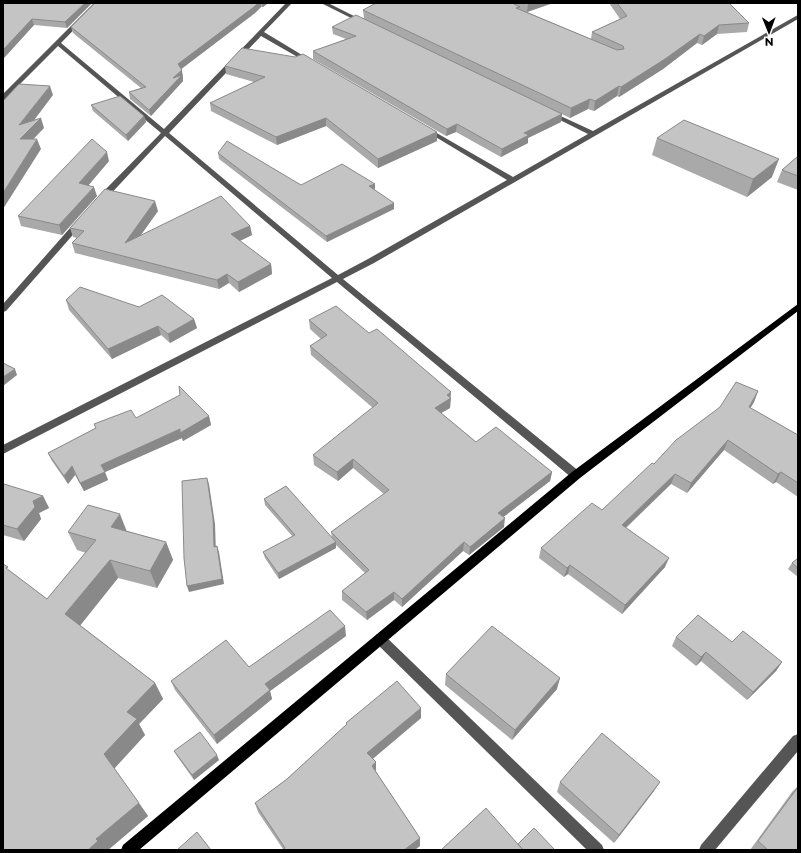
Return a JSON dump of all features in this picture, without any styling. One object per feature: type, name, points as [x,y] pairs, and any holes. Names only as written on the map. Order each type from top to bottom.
[{"type":"main road","points":[[128,850],[576,475],[798,307]]},
{"type":"street","points":[[3,98],[97,3]]},
{"type":"street","points":[[3,310],[91,210],[289,3]]},
{"type":"street","points":[[324,3],[374,27]]},
{"type":"street","points":[[3,450],[371,261],[798,17]]},
{"type":"street","points":[[261,33],[315,65]]},
{"type":"street","points":[[57,42],[337,278],[576,475]]},
{"type":"street","points":[[544,110],[594,134]]},
{"type":"street","points":[[417,124],[513,180]]},
{"type":"street","points":[[380,639],[597,850]]},
{"type":"street","points":[[706,850],[798,740]]},
{"type":"building","points":[[3,3],[85,3],[65,22],[32,19],[3,50]]},
{"type":"building","points":[[95,3],[258,3],[178,64],[182,70],[173,78],[182,75],[149,110],[129,92],[146,87],[71,27]]},
{"type":"building","points":[[376,3],[512,3],[520,7],[516,8],[617,50],[624,49],[623,46],[592,32],[627,16],[617,3],[729,3],[749,23],[719,25],[704,36],[700,34],[665,59],[621,87],[619,86],[595,101],[590,99],[571,108],[363,10]]},
{"type":"building","points":[[356,15],[562,114],[524,133],[529,135],[502,149],[457,124],[447,129],[313,51],[356,36],[332,27]]},
{"type":"building","points":[[242,48],[295,57],[303,54],[437,132],[378,159],[326,118],[276,137],[210,103],[265,77],[225,66]]},
{"type":"building","points":[[19,84],[50,86],[19,125],[41,118],[20,139],[37,139],[3,193],[3,101]]},
{"type":"building","points":[[120,96],[144,116],[126,135],[91,105]]},
{"type":"building","points":[[684,120],[779,159],[753,179],[657,138]]},
{"type":"building","points":[[92,139],[107,152],[79,183],[94,187],[59,225],[18,216]]},
{"type":"building","points":[[227,141],[301,185],[342,164],[375,184],[369,186],[394,203],[326,236],[218,153]]},
{"type":"building","points":[[798,156],[798,176],[782,170]]},
{"type":"building","points":[[105,189],[155,201],[125,243],[221,196],[250,226],[231,234],[271,264],[238,282],[227,274],[217,280],[72,243],[84,231],[70,228]]},
{"type":"building","points":[[80,287],[139,307],[162,295],[194,319],[168,334],[158,326],[108,349],[66,300]]},
{"type":"building","points":[[336,306],[369,333],[377,329],[451,392],[447,395],[451,398],[435,408],[476,442],[496,427],[552,472],[498,513],[505,518],[470,547],[464,542],[402,599],[394,592],[366,612],[342,591],[369,570],[331,532],[389,490],[353,459],[337,472],[313,455],[378,403],[310,346],[327,335],[309,320]]},
{"type":"building","points":[[3,363],[15,369],[3,377]]},
{"type":"building","points":[[736,382],[758,391],[749,407],[798,435],[798,483],[781,472],[778,474],[728,440],[691,483],[675,474],[622,525],[669,558],[625,605],[570,565],[567,568],[541,548],[592,503],[602,510],[652,463],[654,464],[676,440],[720,407]]},
{"type":"building","points":[[179,386],[209,416],[180,433],[180,429],[101,465],[105,472],[80,483],[72,466],[64,476],[48,453],[96,428],[94,424],[131,410],[136,418],[180,395]]},
{"type":"building","points":[[207,478],[213,518],[214,547],[217,546],[222,579],[187,586],[184,558],[182,481]]},
{"type":"building","points":[[4,484],[43,496],[33,501],[35,507],[17,529],[3,525]]},
{"type":"building","points":[[286,486],[336,542],[278,573],[263,552],[295,535],[264,499]]},
{"type":"building","points":[[88,505],[120,514],[111,527],[166,542],[150,571],[110,560],[65,614],[155,683],[127,712],[137,719],[104,754],[139,803],[96,839],[98,841],[88,850],[3,850],[3,564],[8,567],[6,568],[47,599],[96,540],[68,532]]},
{"type":"building","points":[[798,558],[798,568],[792,563]]},
{"type":"building","points":[[330,610],[345,626],[265,684],[270,690],[214,735],[171,681],[226,640],[249,667]]},
{"type":"building","points":[[698,615],[732,642],[743,631],[782,662],[753,692],[706,652],[701,657],[676,637]]},
{"type":"building","points":[[492,626],[560,678],[515,730],[446,674]]},
{"type":"building","points":[[397,681],[421,708],[367,753],[376,762],[372,766],[420,838],[404,850],[282,850],[285,848],[255,803],[287,779],[347,724],[346,723]]},
{"type":"building","points":[[200,732],[217,755],[192,775],[174,751]]},
{"type":"building","points":[[602,733],[660,782],[619,835],[560,782]]},
{"type":"building","points":[[798,787],[798,850],[768,850],[758,841]]},
{"type":"building","points":[[486,808],[523,850],[441,850]]},
{"type":"building","points":[[534,828],[555,850],[523,850],[518,844]]},
{"type":"building","points":[[197,832],[211,850],[177,850]]}]
